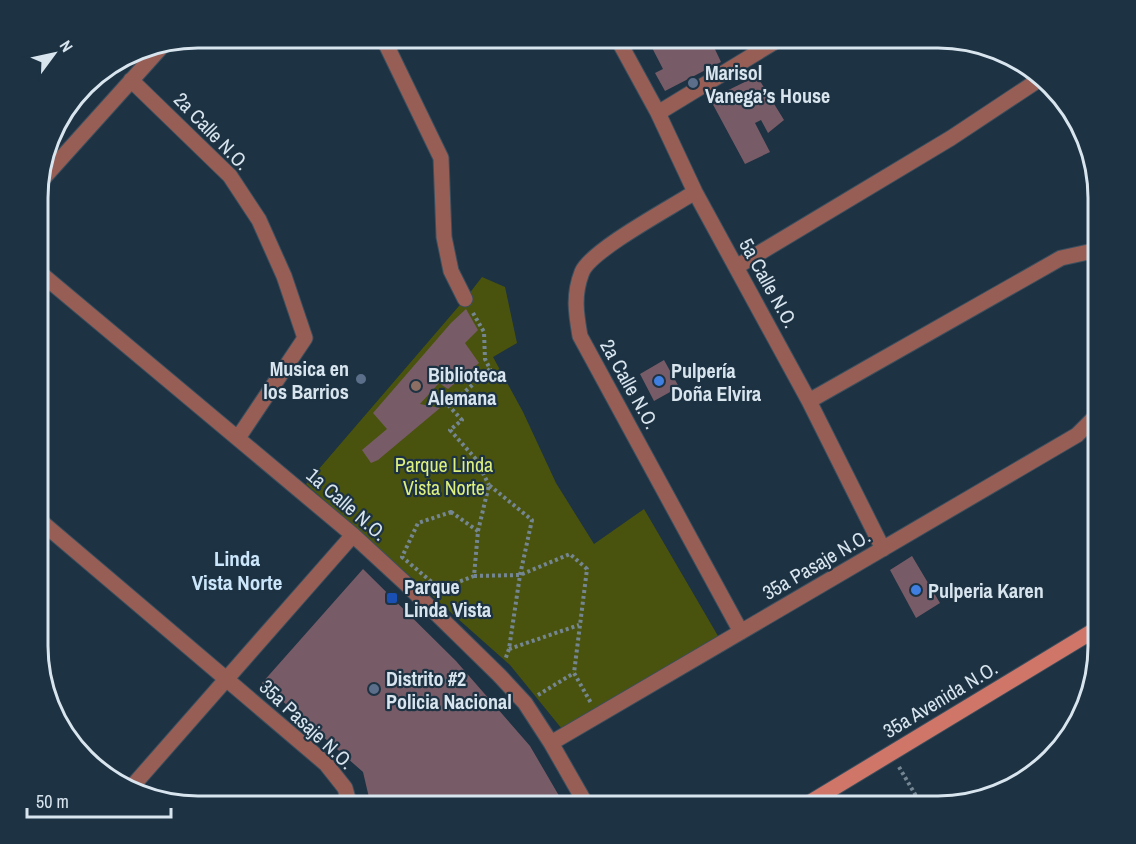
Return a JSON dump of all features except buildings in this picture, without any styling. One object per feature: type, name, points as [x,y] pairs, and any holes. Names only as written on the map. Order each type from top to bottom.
[{"type":"main road","name":"35a Avenida N.O.","points":[[821,796],[1088,634]]},
{"type":"street","points":[[388,48],[441,158],[444,237],[451,271],[465,299]]},
{"type":"street","name":"5a Calle N.O.","points":[[622,48],[658,113],[695,192],[809,401],[883,549]]},
{"type":"street","points":[[658,113],[765,48]]},
{"type":"street","points":[[51,170],[154,55]]},
{"type":"street","name":"2a Calle N.O.","points":[[131,80],[230,176],[263,229],[284,276],[305,338],[238,438]]},
{"type":"street","points":[[736,267],[951,138],[1034,83]]},
{"type":"street","name":"2a Calle N.O.","points":[[695,192],[609,245],[583,270],[575,304],[580,336],[741,632]]},
{"type":"street","points":[[809,401],[1061,258],[1088,252]]},
{"type":"street","name":"1a Calle N.O.","points":[[48,280],[353,535],[499,675],[525,703],[580,796]]},
{"type":"street","name":"35a Pasaje N.O.","points":[[550,743],[1077,435],[1088,424]]},
{"type":"street","name":"35a Pasaje N.O.","points":[[48,527],[326,764],[345,788],[347,796]]},
{"type":"street","points":[[135,783],[353,535]]},
{"type":"path","points":[[465,299],[484,332],[485,359],[490,369],[449,406],[462,420],[450,430],[475,458],[489,485],[532,520],[520,576],[509,649],[499,675]]},
{"type":"path","points":[[474,576],[478,531],[489,485]]},
{"type":"path","points":[[478,531],[451,512],[418,523],[402,557],[440,589],[474,576],[520,576],[570,554],[587,570],[573,673],[598,716]]},
{"type":"path","points":[[509,649],[580,625]]},
{"type":"path","points":[[525,703],[573,673]]},
{"type":"path","points":[[891,754],[916,796]]},
{"type":"green space","name":"Parque Linda Vista Norte","points":[[482,277],[505,287],[517,343],[493,357],[523,412],[556,483],[594,544],[644,509],[718,636],[562,729],[510,665],[306,484]]},
{"type":"place","name":"Marisol Vanega’s House","points":[[693,83]]},
{"type":"place","name":"Musica en los Barrios","points":[[361,379]]},
{"type":"place","name":"Pulpería Doña Elvira","points":[[659,381]]},
{"type":"place","name":"Biblioteca Alemana","points":[[416,386]]},
{"type":"place","name":"Pulperia Karen","points":[[916,590]]},
{"type":"place","name":"Parque Linda Vista","points":[[392,598]]},
{"type":"place","name":"Distrito #2 Policia Nacional","points":[[374,689]]},
{"type":"district","name":"Linda Vista Norte","points":[[237,570]]}]
